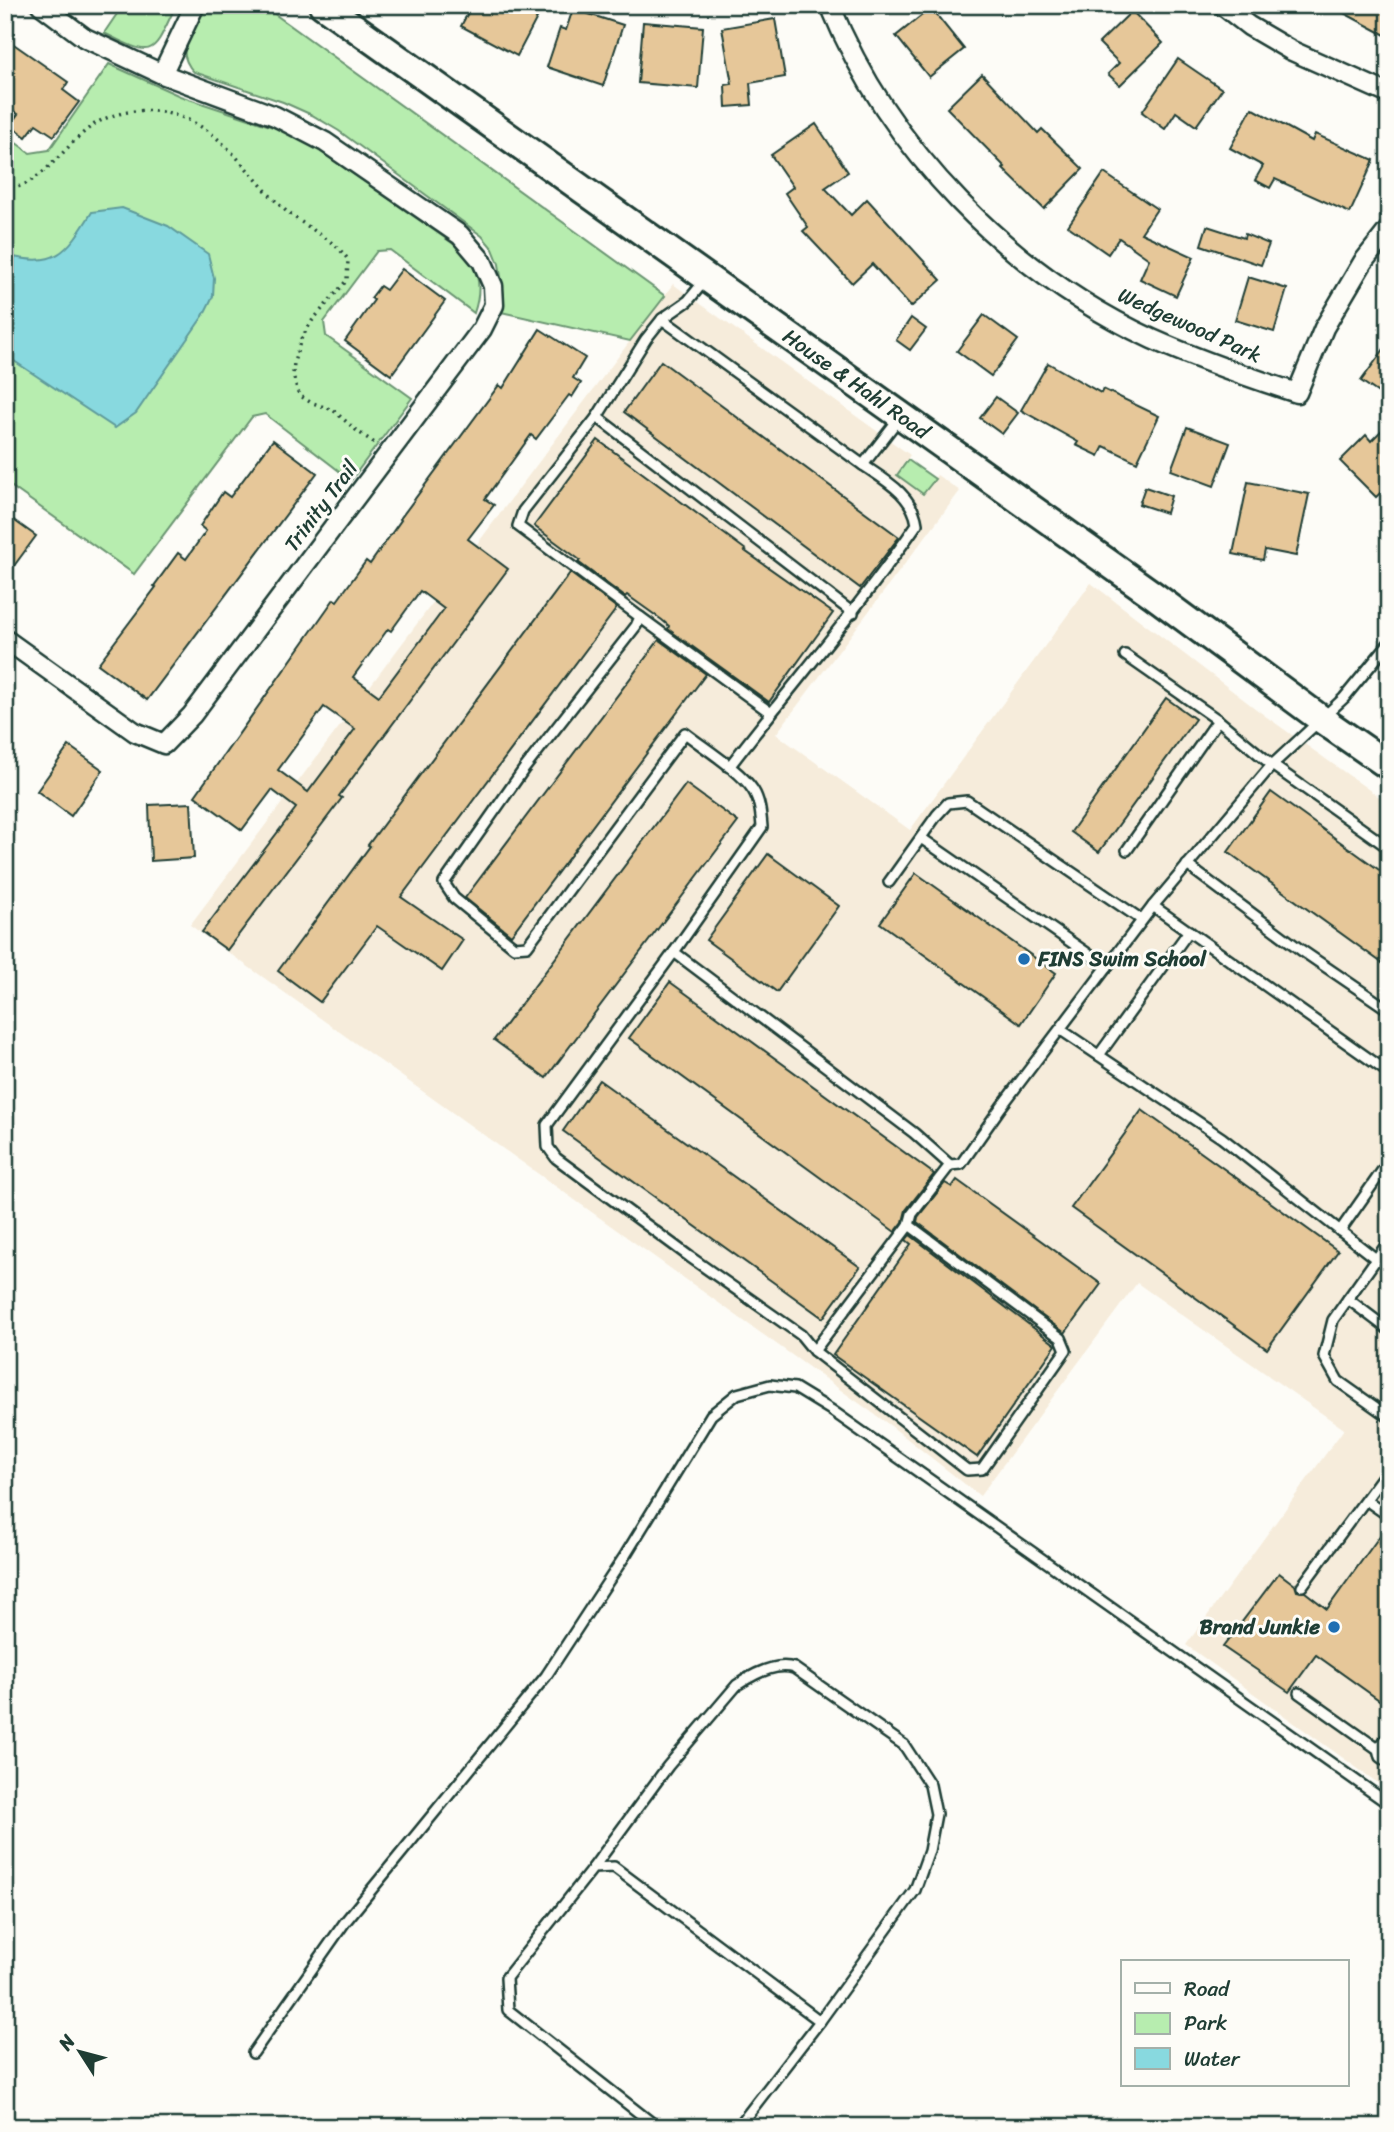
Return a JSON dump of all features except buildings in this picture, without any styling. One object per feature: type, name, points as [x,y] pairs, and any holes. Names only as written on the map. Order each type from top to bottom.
[{"type":"street","points":[[41,5],[85,38],[162,74],[195,5]]},
{"type":"street","name":"House & Hahl Road","points":[[323,5],[1389,766]]},
{"type":"street","name":"Wedgewood Park","points":[[830,5],[867,79],[902,134],[940,181],[990,230],[1095,309],[1151,338],[1219,367],[1297,393],[1324,328],[1363,262],[1389,229]]},
{"type":"street","points":[[1222,5],[1249,26],[1290,50],[1389,94]]},
{"type":"street","name":"Trinity Trail","points":[[5,639],[135,732],[164,744],[192,715],[482,330],[494,305],[493,286],[482,261],[460,235],[325,142],[275,116],[162,74]]},
{"type":"lane","points":[[707,278],[688,301],[662,319],[646,339],[597,417],[523,511],[518,526],[771,713]]},
{"type":"lane","points":[[662,319],[899,491],[915,511],[917,524],[853,613],[729,766]]},
{"type":"lane","points":[[863,465],[901,416]]},
{"type":"lane","points":[[597,417],[853,613]]},
{"type":"lane","points":[[640,617],[636,626],[524,769],[444,883],[454,898],[514,947],[527,946],[685,733],[729,766],[753,790],[761,810],[762,827],[547,1125],[548,1147],[556,1158],[801,1335],[814,1351],[967,1470],[982,1469],[1066,1350],[1061,1338],[909,1226]]},
{"type":"lane","points":[[674,952],[914,1133],[950,1165],[961,1164],[1153,906],[1272,765],[1344,698],[1389,643]]},
{"type":"lane","points":[[1125,655],[1218,720],[1272,765],[1389,848]]},
{"type":"lane","points":[[1127,850],[1218,720]]},
{"type":"lane","points":[[890,882],[948,803],[967,801],[1142,920]]},
{"type":"lane","points":[[921,838],[1107,967]]},
{"type":"lane","points":[[1187,865],[1301,950],[1389,1010]]},
{"type":"lane","points":[[1153,906],[1389,1073]]},
{"type":"lane","points":[[1099,1055],[1189,931]]},
{"type":"lane","points":[[1062,1030],[1222,1138],[1376,1259]]},
{"type":"lane","points":[[1340,1231],[1389,1161]]},
{"type":"lane","points":[[814,1351],[909,1226],[912,1214],[950,1165]]},
{"type":"lane","points":[[1389,1241],[1333,1320],[1325,1356],[1338,1381],[1389,1417]]},
{"type":"lane","points":[[1348,1300],[1389,1330]]},
{"type":"lane","points":[[253,2053],[345,1922],[546,1676],[626,1554],[711,1415],[737,1394],[770,1385],[795,1388],[831,1410],[1389,1804]]},
{"type":"lane","points":[[1302,1586],[1389,1468]]},
{"type":"lane","points":[[1366,1500],[1389,1516]]},
{"type":"lane","points":[[657,2127],[508,2010],[506,1978],[593,1868],[668,1766],[737,1685],[748,1678],[785,1665],[794,1668],[904,1745],[930,1785],[936,1814],[929,1851],[915,1890],[820,2021],[738,2127]]},
{"type":"lane","points":[[1299,1693],[1378,1749],[1380,1757],[1389,1763]]},
{"type":"lane","points":[[1378,1749],[1389,1735]]},
{"type":"lane","points":[[593,1868],[614,1867],[820,2021]]},
{"type":"path","points":[[5,185],[14,188],[27,183],[85,132],[110,117],[137,111],[161,112],[188,119],[209,131],[281,206],[313,232],[339,247],[348,260],[347,280],[312,321],[301,339],[293,362],[294,384],[302,397],[333,410],[357,431],[390,452]]},
{"type":"shaded area","points":[[673,284],[910,455],[897,475],[923,494],[937,475],[960,491],[776,734],[910,830],[1091,583],[1264,715],[1389,804],[1389,1791],[1186,1645],[1344,1429],[1137,1283],[980,1496],[891,1426],[190,925]]},
{"type":"green space","points":[[123,5],[176,5],[156,43],[143,49],[104,33]]},
{"type":"green space","points":[[204,5],[262,5],[665,296],[630,341],[501,312],[504,296],[499,264],[493,249],[482,236],[339,131],[312,115],[283,102],[194,72],[188,64],[185,47]]},
{"type":"green space","points":[[109,64],[180,96],[297,135],[455,245],[474,268],[478,284],[474,313],[390,250],[377,251],[324,322],[326,336],[412,398],[351,480],[265,414],[252,417],[134,574],[5,482],[5,135],[30,153],[49,150]]},
{"type":"green space","points":[[908,460],[935,479],[923,494],[897,475]]},
{"type":"water","points":[[122,208],[168,226],[208,254],[214,278],[213,296],[203,316],[136,413],[115,428],[5,355],[5,255],[36,260],[58,254],[75,238],[92,212]]},
{"type":"place","name":"FINS Swim School","points":[[1024,959]]},
{"type":"place","name":"Brand Junkie","points":[[1334,1627]]}]
